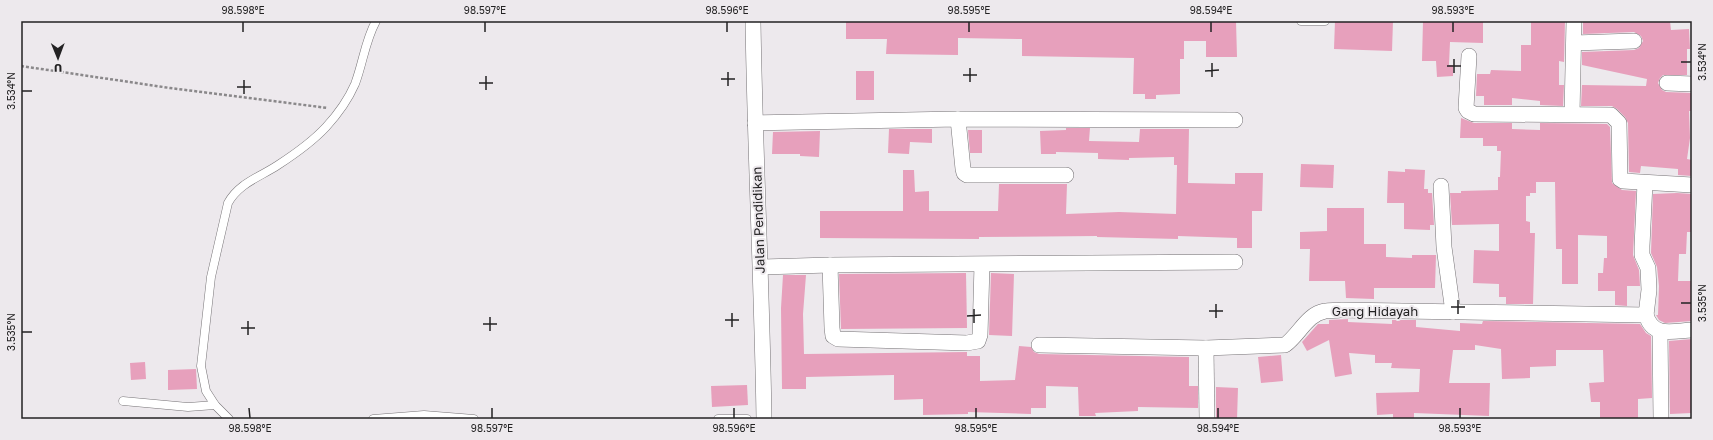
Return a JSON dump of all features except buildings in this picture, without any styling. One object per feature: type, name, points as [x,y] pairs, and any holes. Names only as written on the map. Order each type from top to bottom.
[{"type":"street","name":"Jalan Pendidikan","points":[[753,21],[764,419]]},
{"type":"street","points":[[1572,114],[1574,21]]},
{"type":"street","points":[[1574,43],[1634,41]]},
{"type":"street","points":[[1469,56],[1466,108],[1468,112],[1474,114],[1611,115],[1619,123],[1620,179],[1623,181],[1645,183],[1692,185]]},
{"type":"street","points":[[1667,83],[1692,84]]},
{"type":"street","points":[[755,123],[958,119],[1235,120]]},
{"type":"street","points":[[958,119],[963,169],[964,173],[967,175],[1066,175]]},
{"type":"street","points":[[1645,183],[1642,255],[1648,268],[1649,290],[1646,315],[1651,326],[1660,331],[1692,330]]},
{"type":"street","points":[[1441,186],[1444,247],[1453,312]]},
{"type":"street","points":[[760,267],[830,265],[1235,262]]},
{"type":"street","points":[[830,265],[832,328],[833,336],[838,339],[967,343],[978,341],[980,335],[982,264]]},
{"type":"street","name":"Gang Hidayah","points":[[1039,345],[1206,348],[1285,345],[1310,319],[1324,311],[1646,315]]},
{"type":"street","points":[[1660,331],[1661,419]]},
{"type":"street","points":[[1206,348],[1206,419]]},
{"type":"lane","points":[[229,419],[215,405],[206,391],[201,366],[211,277],[228,202],[233,193],[246,183],[278,166],[307,145],[325,128],[340,110],[354,84],[364,50],[376,21]]},
{"type":"lane","points":[[1301,21],[1325,21]]},
{"type":"lane","points":[[123,401],[188,407],[215,405]]},
{"type":"lane","points":[[373,419],[424,416],[474,419]]},
{"type":"lane","points":[[718,419],[747,419]]},
{"type":"path","points":[[21,66],[170,88],[340,110]]}]
